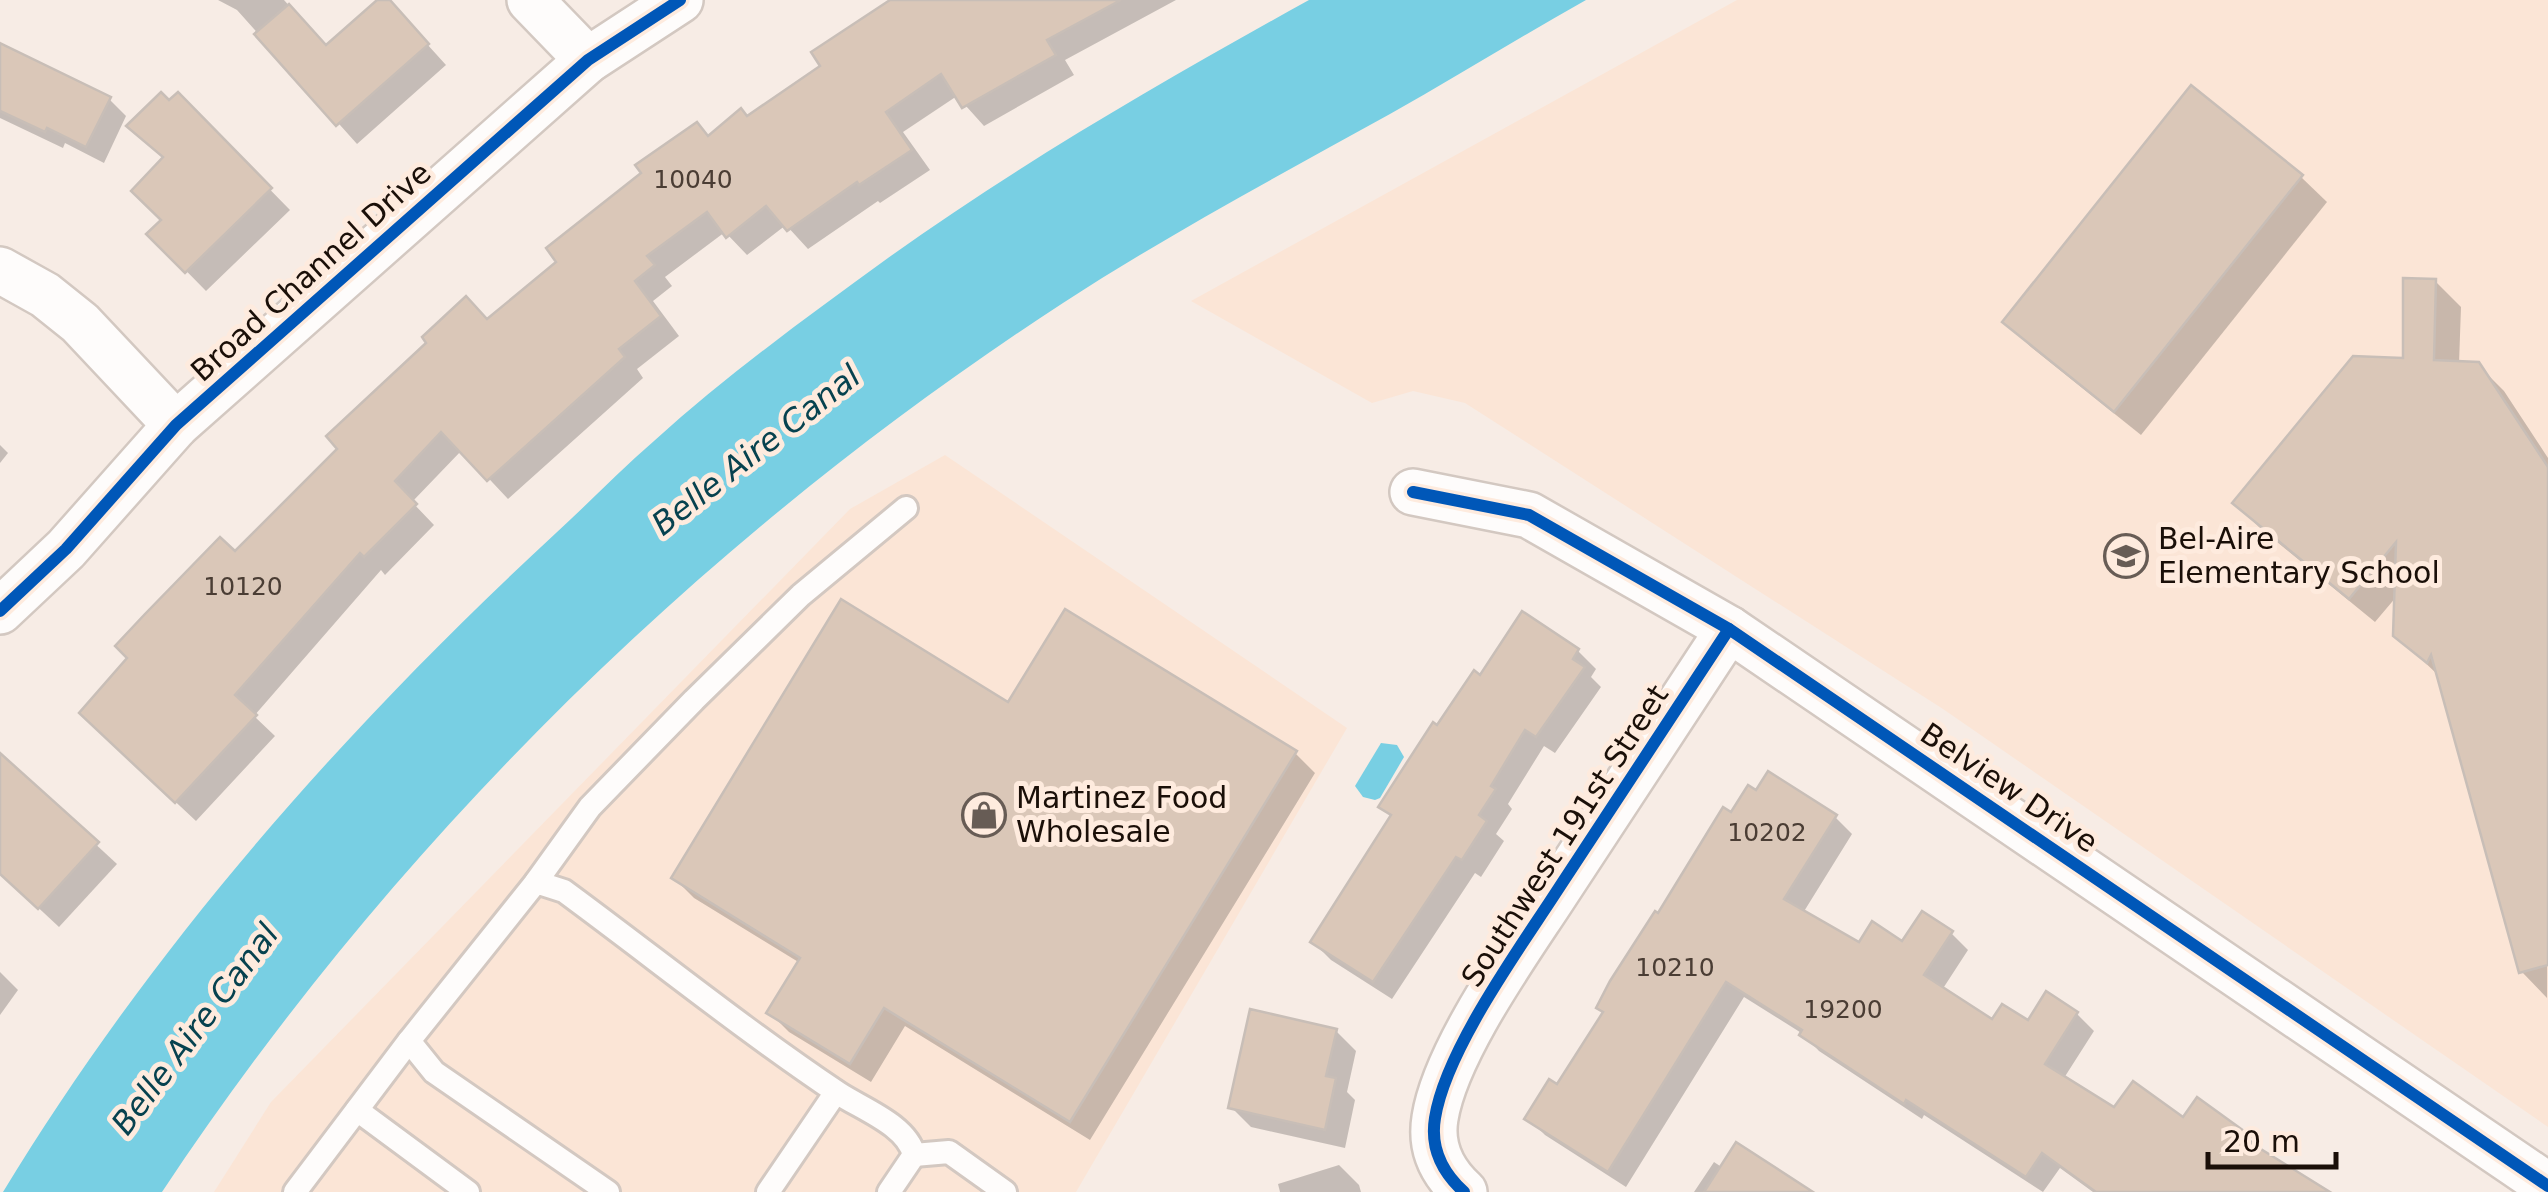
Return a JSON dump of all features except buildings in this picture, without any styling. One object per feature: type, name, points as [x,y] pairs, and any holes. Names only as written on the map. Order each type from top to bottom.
[{"type":"street","points":[[530,0],[588,60]]},
{"type":"street","name":"Broad Channel Drive","points":[[0,611],[66,549],[176,425],[588,60],[680,0]]},
{"type":"street","points":[[0,270],[44,295],[80,323],[176,425]]},
{"type":"street","name":"Belview Drive","points":[[1413,492],[1528,515],[1729,629],[2548,1186]]},
{"type":"street","name":"Southwest 191st Street","points":[[1464,1192],[1442,1167],[1433,1131],[1452,1065],[1502,975],[1729,629]]},
{"type":"lane","points":[[295,1192],[590,807],[801,595],[906,508]]},
{"type":"lane","points":[[536,882],[564,891],[836,1092],[898,1131],[912,1146],[914,1155],[889,1192]]},
{"type":"lane","points":[[409,1040],[434,1072],[608,1192]]},
{"type":"lane","points":[[768,1192],[836,1092]]},
{"type":"lane","points":[[357,1110],[468,1192]]},
{"type":"lane","points":[[914,1155],[948,1152],[1005,1192]]},
{"type":"shaded area","name":"Bel-Aire Elementary School","points":[[1737,0],[2548,0],[2548,1127],[1943,709],[1465,403],[1413,391],[1372,403],[1191,301]]},
{"type":"shaded area","points":[[945,455],[1347,728],[1076,1192],[214,1192],[271,1102],[850,509]]},
{"type":"water","name":"Belle Aire Canal","points":[[1309,0],[1586,0],[1184,229],[1063,303],[932,393],[805,490],[684,593],[567,702],[456,816],[352,937],[253,1062],[162,1192],[3,1192],[123,1012],[256,843],[401,684],[641,452],[768,346],[990,188]]},
{"type":"water","points":[[1381,743],[1397,745],[1404,757],[1380,798],[1375,800],[1363,797],[1355,786]]},
{"type":"cycle path","points":[[0,611],[66,549],[176,425],[588,60],[680,0]]},
{"type":"cycle path","points":[[1413,492],[1529,515],[1729,629],[2548,1186]]},
{"type":"cycle path","points":[[1464,1192],[1444,1168],[1434,1139],[1441,1093],[1452,1065],[1499,979],[1729,629]]},
{"type":"place","name":"Bel-Aire Elementary School","points":[[2126,556]]},
{"type":"place","name":"Martinez Food Wholesale","points":[[984,815]]}]
